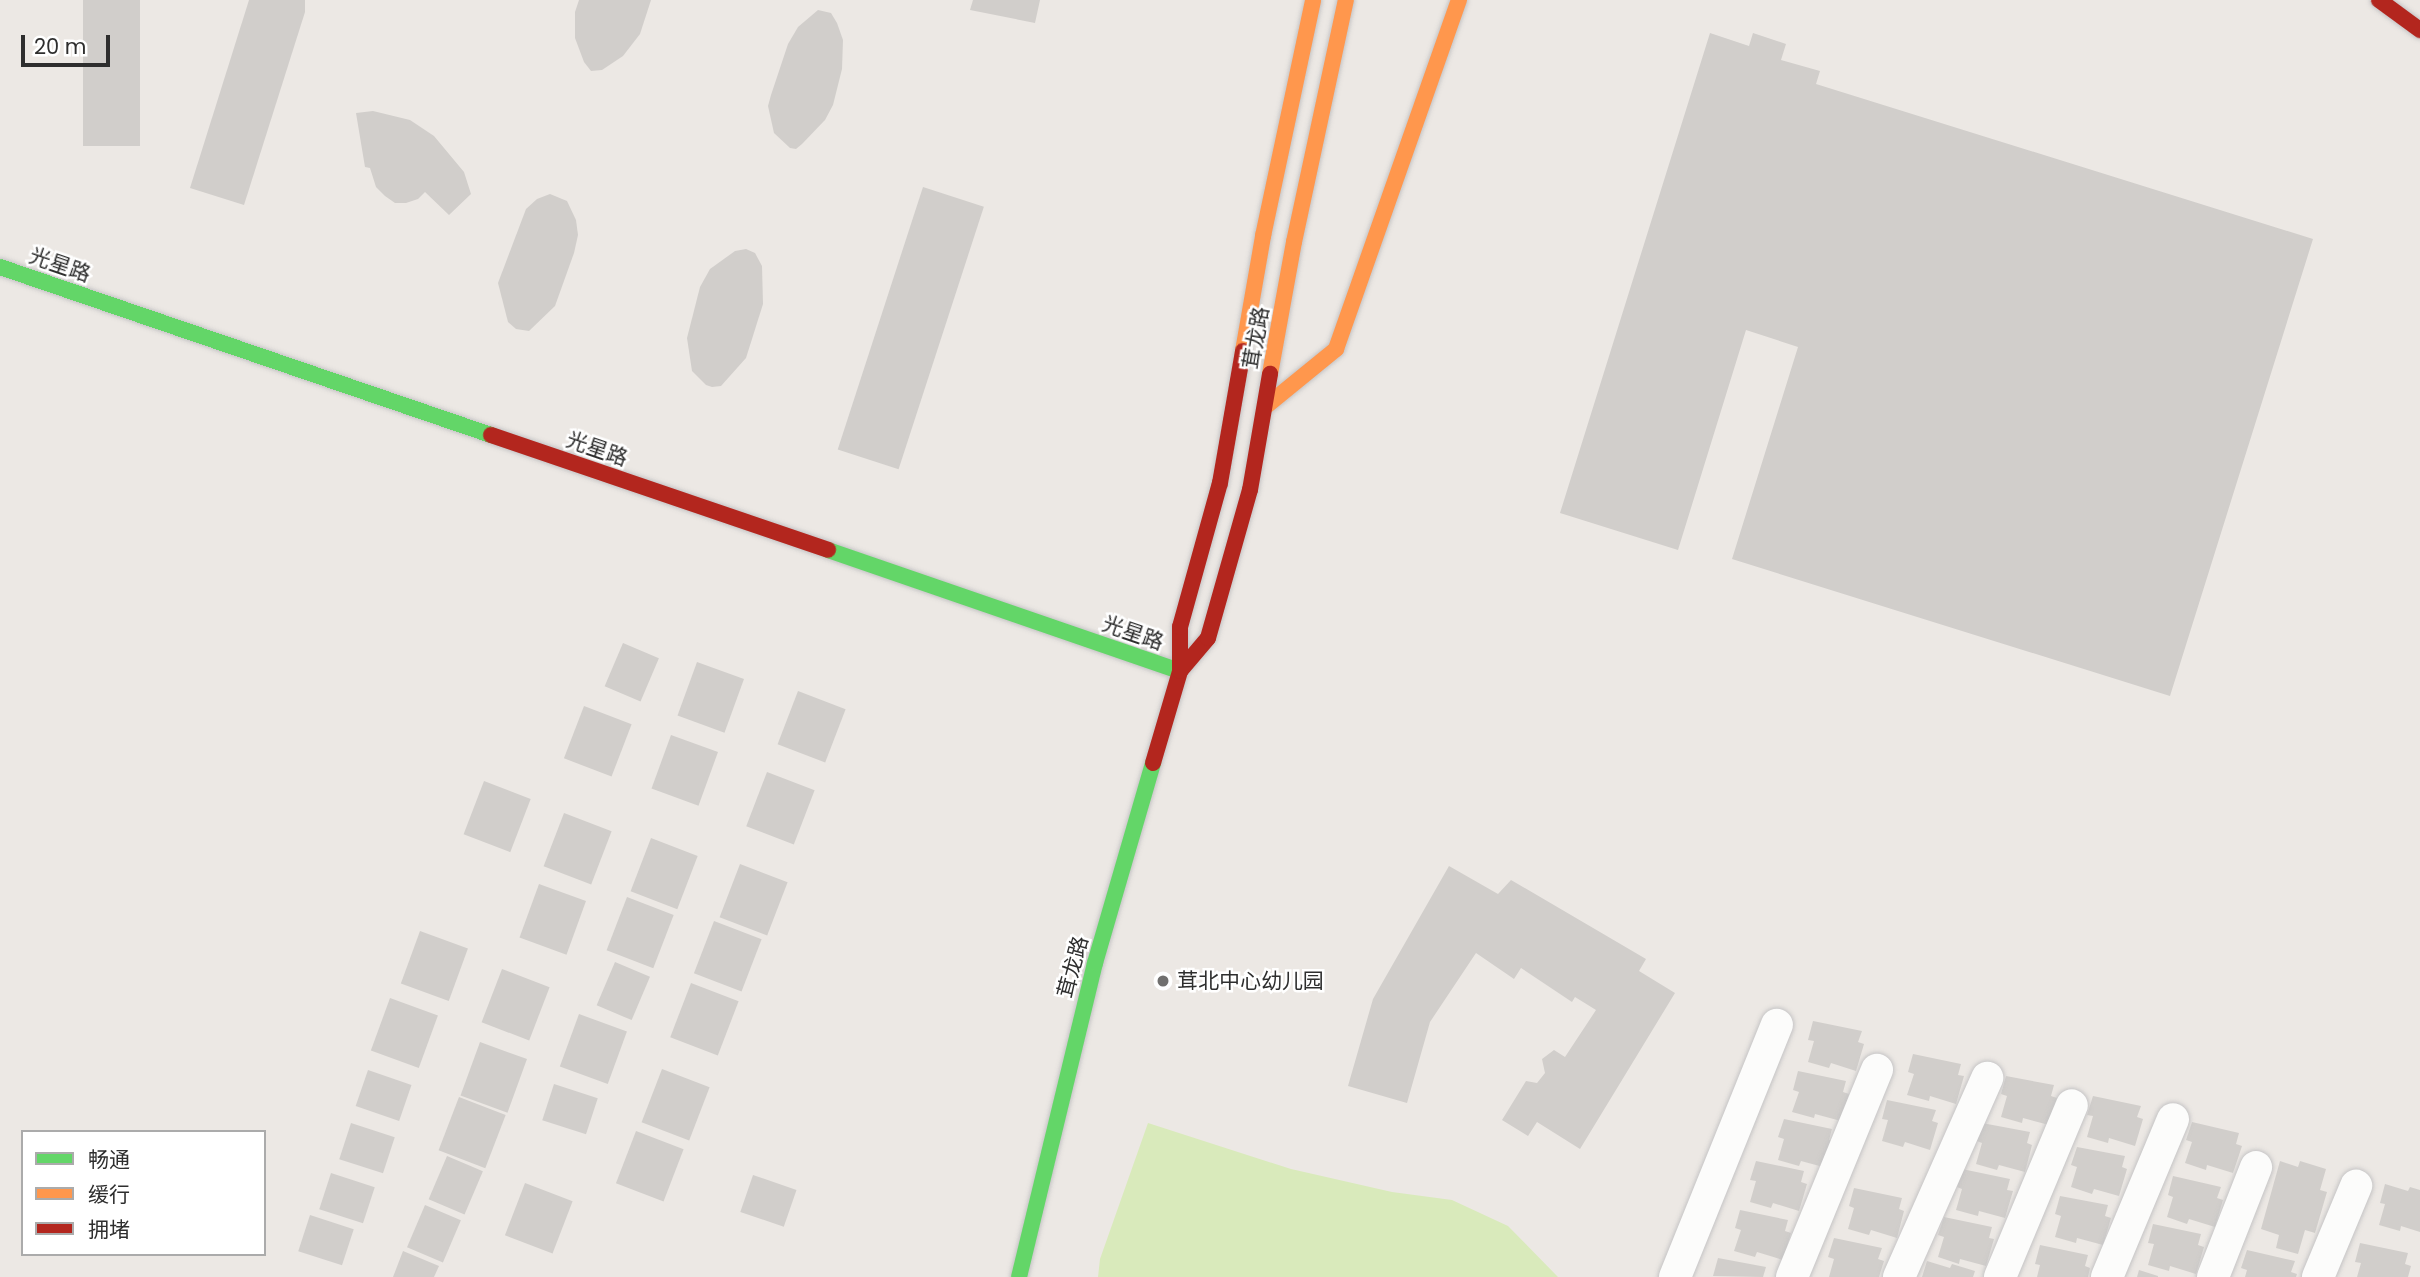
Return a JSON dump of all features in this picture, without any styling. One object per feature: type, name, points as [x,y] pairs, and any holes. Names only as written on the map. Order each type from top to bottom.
[{"type":"main road","name":"茸龙路","points":[[1019,1277],[1095,963],[1180,671],[1180,627],[1220,483],[1263,236],[1313,0]]},
{"type":"main road","name":"茸龙路","points":[[1180,671],[1208,638],[1250,490],[1294,242],[1346,0]]},
{"type":"main road","points":[[1265,407],[1336,349],[1459,0]]},
{"type":"main road","points":[[2379,0],[2420,30]]},
{"type":"main road","name":"光星路","points":[[0,267],[1180,671]]},
{"type":"street","points":[[1675,1277],[1777,1026]]},
{"type":"street","points":[[1792,1277],[1877,1070]]},
{"type":"street","points":[[1899,1277],[1986,1078]]},
{"type":"street","points":[[2000,1277],[2072,1105]]},
{"type":"street","points":[[2107,1277],[2173,1118]]},
{"type":"street","points":[[2213,1277],[2256,1167]]},
{"type":"street","points":[[2318,1277],[2356,1186]]},
{"type":"green space","points":[[1148,1123],[1291,1169],[1392,1192],[1452,1200],[1508,1226],[1558,1277],[1098,1277],[1100,1259]]},
{"type":"building","points":[[83,0],[140,0],[140,146],[83,146]]},
{"type":"building","points":[[249,0],[305,0],[305,12],[244,205],[190,188]]},
{"type":"building","points":[[579,0],[651,0],[640,34],[623,56],[602,70],[591,71],[584,62],[575,38],[575,12]]},
{"type":"building","points":[[973,0],[1040,0],[1035,23],[970,10]]},
{"type":"building","points":[[818,10],[831,13],[837,23],[843,40],[842,69],[833,105],[825,120],[796,149],[790,148],[774,133],[768,106],[788,44],[798,27]]},
{"type":"building","points":[[1710,33],[1749,46],[1753,33],[1786,44],[1781,60],[1820,71],[1816,84],[2313,239],[2170,696],[1732,559],[1798,347],[1746,330],[1678,550],[1560,513]]},
{"type":"building","points":[[373,111],[410,120],[434,136],[464,172],[471,194],[449,215],[425,192],[418,199],[395,203],[376,187],[370,168],[365,167],[356,113]]},
{"type":"building","points":[[923,187],[984,207],[899,469],[838,449]]},
{"type":"building","points":[[550,194],[567,201],[576,220],[578,235],[574,253],[555,306],[529,331],[516,329],[508,322],[498,283],[526,209],[537,199]]},
{"type":"building","points":[[746,249],[755,253],[762,266],[763,304],[746,358],[721,386],[712,387],[706,385],[692,371],[687,338],[700,287],[710,269],[735,251]]},
{"type":"building","points":[[623,643],[659,658],[641,702],[605,686]]},
{"type":"building","points":[[697,662],[744,679],[724,733],[678,716]]},
{"type":"building","points":[[798,691],[846,709],[825,762],[778,744]]},
{"type":"building","points":[[584,706],[632,724],[612,777],[564,758]]},
{"type":"building","points":[[671,735],[718,752],[698,806],[652,789]]},
{"type":"building","points":[[767,772],[815,790],[794,844],[746,826]]},
{"type":"building","points":[[484,781],[531,799],[510,852],[464,834]]},
{"type":"building","points":[[564,813],[612,831],[591,884],[544,866]]},
{"type":"building","points":[[651,838],[698,856],[677,909],[631,891]]},
{"type":"building","points":[[740,864],[788,882],[767,935],[720,917]]},
{"type":"building","points":[[1449,866],[1498,894],[1511,880],[1646,959],[1639,971],[1675,993],[1580,1149],[1537,1122],[1528,1136],[1502,1120],[1526,1081],[1537,1083],[1545,1073],[1542,1059],[1554,1050],[1565,1057],[1596,1010],[1575,997],[1572,1002],[1521,968],[1514,979],[1476,953],[1430,1022],[1407,1103],[1348,1086],[1373,999]]},
{"type":"building","points":[[539,884],[586,901],[566,955],[520,938]]},
{"type":"building","points":[[627,897],[674,915],[653,968],[607,950]]},
{"type":"building","points":[[714,921],[762,939],[742,992],[694,973]]},
{"type":"building","points":[[420,931],[468,948],[449,1001],[401,984]]},
{"type":"building","points":[[615,962],[650,977],[632,1020],[597,1005]]},
{"type":"building","points":[[502,969],[550,987],[529,1040],[482,1022]]},
{"type":"building","points":[[691,983],[739,1001],[718,1055],[670,1037]]},
{"type":"building","points":[[390,998],[438,1015],[419,1068],[371,1051]]},
{"type":"building","points":[[579,1014],[627,1031],[608,1084],[560,1067]]},
{"type":"building","points":[[1813,1021],[1862,1031],[1858,1042],[1864,1044],[1856,1071],[1831,1063],[1829,1068],[1808,1062],[1814,1041],[1808,1040]]},
{"type":"building","points":[[480,1042],[527,1059],[507,1113],[461,1096]]},
{"type":"building","points":[[1913,1054],[1961,1064],[1958,1075],[1964,1076],[1956,1104],[1930,1096],[1929,1101],[1907,1095],[1914,1074],[1908,1072]]},
{"type":"building","points":[[662,1069],[710,1087],[689,1140],[642,1122]]},
{"type":"building","points":[[368,1070],[411,1085],[399,1121],[356,1106]]},
{"type":"building","points":[[1798,1071],[1846,1081],[1843,1092],[1849,1094],[1841,1121],[1815,1114],[1814,1118],[1792,1112],[1799,1092],[1793,1090]]},
{"type":"building","points":[[2006,1076],[2054,1085],[2051,1096],[2057,1098],[2049,1125],[2023,1118],[2022,1123],[2001,1117],[2007,1096],[2001,1094]]},
{"type":"building","points":[[554,1084],[598,1098],[586,1134],[542,1120]]},
{"type":"building","points":[[2093,1096],[2141,1106],[2137,1117],[2143,1119],[2135,1146],[2109,1138],[2108,1143],[2087,1137],[2093,1116],[2087,1115]]},
{"type":"building","points":[[459,1097],[506,1115],[485,1168],[439,1150]]},
{"type":"building","points":[[1887,1100],[1936,1110],[1932,1121],[1938,1123],[1930,1150],[1905,1142],[1903,1147],[1882,1141],[1888,1120],[1882,1119]]},
{"type":"building","points":[[1784,1119],[1832,1129],[1829,1140],[1834,1141],[1827,1168],[1801,1161],[1799,1166],[1778,1160],[1784,1139],[1778,1137]]},
{"type":"building","points":[[2192,1122],[2239,1133],[2236,1144],[2242,1146],[2233,1173],[2207,1165],[2206,1170],[2185,1163],[2192,1142],[2186,1140]]},
{"type":"building","points":[[351,1123],[395,1137],[383,1173],[339,1159]]},
{"type":"building","points":[[1982,1123],[2030,1132],[2027,1143],[2032,1145],[2025,1172],[1999,1165],[1997,1170],[1976,1164],[1982,1143],[1977,1141]]},
{"type":"building","points":[[636,1131],[684,1149],[664,1202],[616,1183]]},
{"type":"building","points":[[2077,1147],[2125,1156],[2122,1167],[2127,1169],[2119,1196],[2094,1189],[2092,1194],[2071,1187],[2077,1167],[2071,1165]]},
{"type":"building","points":[[447,1156],[483,1171],[465,1215],[429,1199]]},
{"type":"building","points":[[1756,1161],[1804,1171],[1801,1182],[1807,1184],[1799,1211],[1773,1203],[1771,1208],[1750,1202],[1756,1181],[1750,1180]]},
{"type":"building","points":[[2280,1161],[2298,1167],[2300,1161],[2326,1169],[2320,1190],[2327,1192],[2315,1233],[2305,1230],[2298,1254],[2276,1248],[2279,1235],[2261,1229]]},
{"type":"building","points":[[1962,1169],[2010,1179],[2007,1190],[2013,1191],[2005,1218],[1979,1211],[1978,1216],[1956,1210],[1962,1189],[1957,1187]]},
{"type":"building","points":[[331,1173],[375,1187],[363,1223],[319,1209]]},
{"type":"building","points":[[753,1175],[796,1190],[784,1227],[740,1212]]},
{"type":"building","points":[[2173,1176],[2221,1187],[2217,1198],[2223,1200],[2215,1227],[2189,1219],[2187,1224],[2167,1217],[2173,1197],[2168,1195]]},
{"type":"building","points":[[525,1183],[573,1201],[553,1254],[505,1235]]},
{"type":"building","points":[[2385,1184],[2408,1191],[2410,1187],[2420,1190],[2420,1232],[2401,1226],[2400,1231],[2379,1225],[2385,1204],[2380,1203]]},
{"type":"building","points":[[1854,1188],[1902,1198],[1899,1209],[1904,1211],[1897,1238],[1871,1230],[1869,1235],[1848,1229],[1854,1208],[1849,1206]]},
{"type":"building","points":[[2060,1196],[2108,1205],[2105,1216],[2111,1218],[2103,1245],[2077,1238],[2076,1243],[2055,1237],[2061,1216],[2055,1214]]},
{"type":"building","points":[[425,1205],[461,1220],[443,1263],[407,1247]]},
{"type":"building","points":[[1740,1210],[1788,1220],[1785,1231],[1791,1233],[1783,1260],[1757,1252],[1755,1257],[1734,1251],[1741,1230],[1735,1228]]},
{"type":"building","points":[[310,1215],[354,1229],[342,1265],[298,1251]]},
{"type":"building","points":[[1944,1217],[1992,1227],[1989,1238],[1994,1239],[1986,1266],[1960,1259],[1959,1264],[1938,1257],[1944,1237],[1938,1235]]},
{"type":"building","points":[[2153,1224],[2201,1234],[2198,1245],[2204,1247],[2196,1274],[2170,1266],[2169,1271],[2148,1265],[2154,1244],[2148,1243]]},
{"type":"building","points":[[1834,1238],[1882,1248],[1878,1259],[1884,1261],[1879,1277],[1829,1277],[1834,1259],[1828,1257]]},
{"type":"building","points":[[2360,1243],[2408,1253],[2405,1264],[2411,1266],[2408,1277],[2357,1277],[2361,1263],[2355,1262]]},
{"type":"building","points":[[2040,1245],[2088,1255],[2085,1266],[2090,1268],[2088,1277],[2037,1277],[2040,1265],[2035,1264]]},
{"type":"building","points":[[2247,1250],[2295,1261],[2291,1272],[2297,1274],[2296,1277],[2245,1277],[2247,1270],[2241,1268]]},
{"type":"building","points":[[403,1251],[439,1266],[434,1277],[393,1277]]},
{"type":"building","points":[[1718,1258],[1766,1267],[1763,1277],[1713,1276]]},
{"type":"building","points":[[1927,1261],[1950,1268],[1952,1264],[1975,1271],[1973,1277],[1922,1277]]},
{"type":"building","points":[[2139,1270],[2158,1276],[2158,1277],[2137,1277]]},
{"type":"traffic: fast","points":[[0,267],[491,435]]},
{"type":"traffic: fast","points":[[828,550],[1180,671]]},
{"type":"traffic: fast","points":[[1019,1277],[1095,963],[1153,763]]},
{"type":"traffic: slow","points":[[1243,351],[1263,236],[1313,0]]},
{"type":"traffic: slow","points":[[1270,374],[1294,242],[1346,0]]},
{"type":"traffic: slow","points":[[1265,407],[1336,349],[1459,0]]},
{"type":"traffic: jam","points":[[2379,0],[2420,30]]},
{"type":"traffic: jam","points":[[1153,763],[1180,671],[1180,627],[1220,483],[1243,351]]},
{"type":"traffic: jam","points":[[1180,671],[1208,638],[1250,490],[1270,374]]},
{"type":"traffic: jam","points":[[491,435],[828,550]]},
{"type":"place","name":"茸北中心幼儿园","points":[[1163,981]]}]
